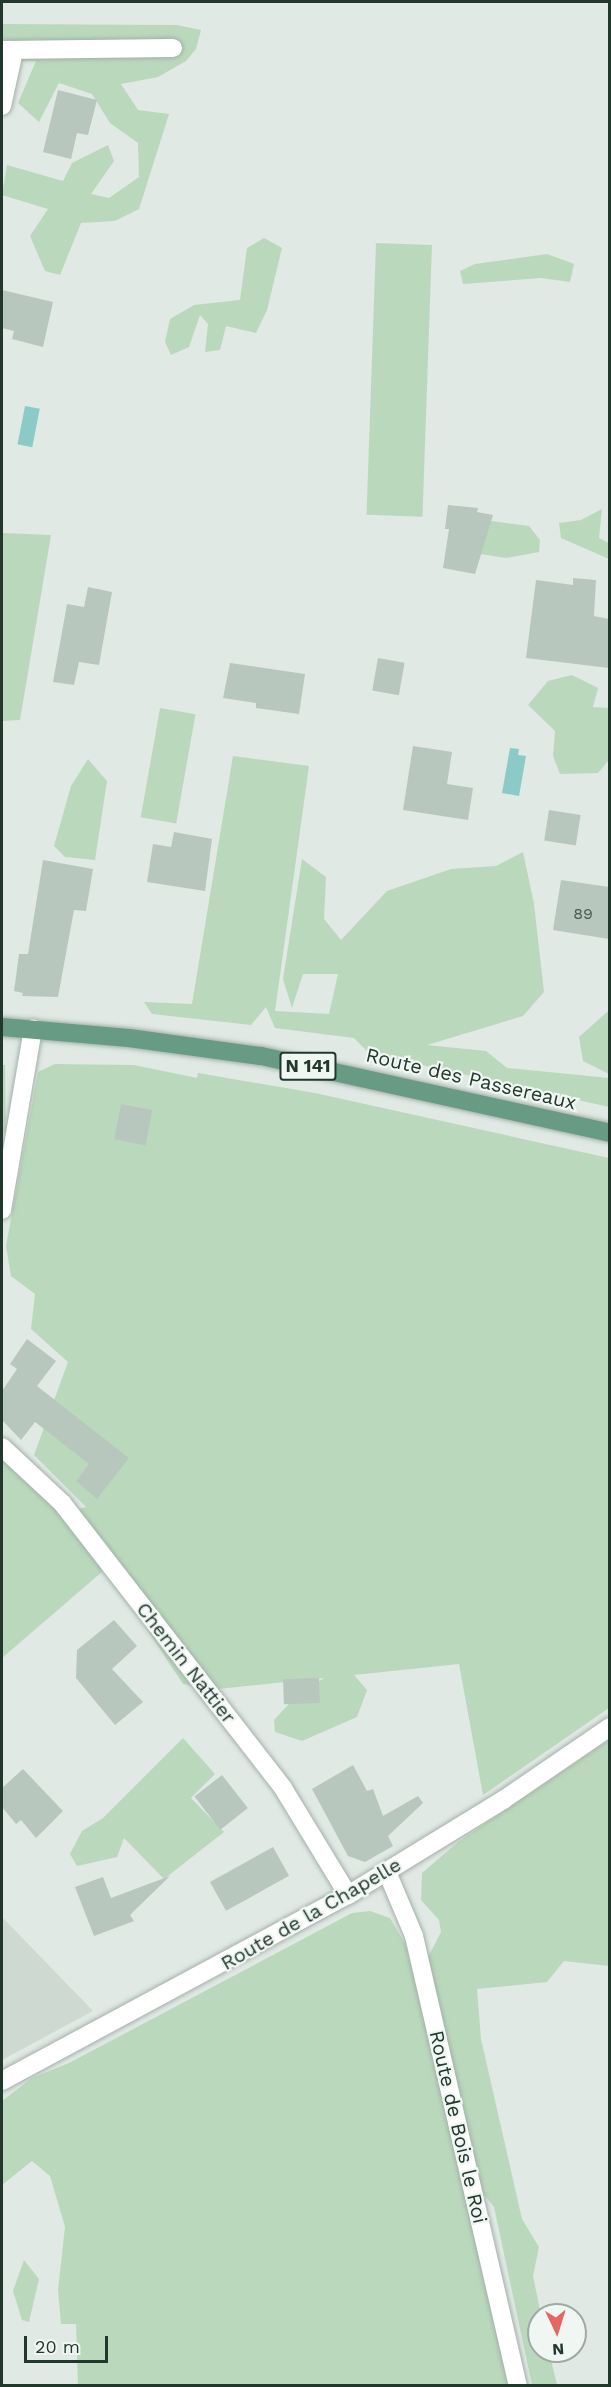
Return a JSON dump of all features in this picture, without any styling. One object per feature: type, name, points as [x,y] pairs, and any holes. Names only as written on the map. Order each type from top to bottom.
[{"type":"main road","name":"Route des Passereaux","points":[[2,1027],[129,1038],[261,1056],[609,1133]]},
{"type":"street","points":[[2,106],[8,50],[172,48]]},
{"type":"street","points":[[2,1210],[33,1029]]},
{"type":"street","name":"Chemin Nattier","points":[[2,1448],[62,1503],[283,1788],[348,1895]]},
{"type":"street","name":"Route de la Chapelle","points":[[2,2081],[348,1895],[609,1727]]},
{"type":"street","name":"Route de Bois le Roi","points":[[387,1872],[414,1936],[518,2385]]},
{"type":"shaded area","points":[[2,1917],[93,2011],[2,2060]]},
{"type":"green space","points":[[2,24],[177,25],[201,30],[196,49],[186,61],[158,77],[121,84],[138,110],[169,114],[139,209],[115,221],[81,223],[60,275],[45,271],[30,236],[48,209],[2,195],[7,165],[63,181],[72,163],[108,145],[114,161],[91,194],[109,198],[139,177],[138,143],[110,123],[92,94],[59,83],[39,122],[18,103],[36,61],[2,62]]},
{"type":"green space","points":[[264,238],[282,248],[267,310],[256,333],[226,326],[220,350],[205,352],[208,324],[200,315],[189,347],[171,355],[165,342],[170,319],[194,305],[240,300],[247,248]]},
{"type":"green space","points":[[376,243],[432,245],[422,517],[367,515]]},
{"type":"green space","points":[[547,254],[574,264],[570,282],[541,278],[463,284],[460,271],[475,264]]},
{"type":"green space","points":[[602,509],[599,538],[609,543],[609,559],[561,538],[559,523],[581,520]]},
{"type":"green space","points":[[469,518],[529,526],[540,540],[539,552],[506,558],[462,551]]},
{"type":"green space","points":[[2,533],[51,535],[20,720],[2,721]]},
{"type":"green space","points":[[572,675],[598,688],[593,707],[609,708],[609,760],[598,773],[560,774],[553,756],[555,731],[528,705],[548,681]]},
{"type":"green space","points":[[160,708],[195,714],[176,824],[141,817]]},
{"type":"green space","points":[[233,756],[309,766],[275,1011],[329,1014],[338,974],[303,974],[292,1008],[283,979],[302,859],[326,877],[324,919],[341,940],[387,891],[451,869],[496,866],[523,852],[534,904],[544,992],[523,1016],[427,1045],[486,1051],[507,1068],[609,1078],[609,1107],[369,1053],[354,1038],[275,1028],[266,1007],[251,1025],[152,1014],[144,1002],[192,1004]]},
{"type":"green space","points":[[88,759],[107,781],[95,860],[65,857],[54,846],[71,786]]},
{"type":"green space","points":[[607,1012],[610,1013],[609,1074],[583,1061],[579,1037]]},
{"type":"green space","points":[[55,1064],[134,1065],[197,1078],[198,1073],[315,1093],[609,1158],[609,1708],[483,1795],[459,1664],[354,1675],[367,1690],[357,1717],[302,1741],[275,1732],[274,1720],[298,1694],[324,1678],[208,1690],[183,1684],[129,1602],[110,1565],[2,1658],[2,1459],[69,1512],[86,1507],[34,1455],[68,1362],[31,1329],[35,1294],[11,1276],[6,1246],[38,1072]]},
{"type":"green space","points":[[2,1065],[5,1065],[6,1132],[2,1133]]},
{"type":"green space","points":[[183,1738],[215,1774],[191,1798],[224,1832],[164,1879],[124,1838],[117,1857],[77,1866],[70,1854],[82,1831],[103,1818]]},
{"type":"green space","points":[[609,1740],[609,1966],[564,1961],[547,1982],[477,1989],[481,2039],[522,2219],[539,2247],[533,2276],[539,2303],[527,2303],[527,2362],[494,2207],[464,2170],[513,2385],[78,2385],[76,2324],[61,2324],[58,2290],[65,2227],[50,2176],[32,2161],[2,2185],[2,2101],[32,2078],[69,2063],[352,1913],[370,1911],[390,1918],[410,1952],[417,1979],[441,1932],[439,1920],[421,1900],[422,1873],[458,1842]]},
{"type":"green space","points":[[24,2260],[39,2279],[29,2322],[22,2320],[13,2291]]},
{"type":"green space","points":[[527,2363],[552,2363],[557,2385],[532,2385]]},
{"type":"water","points":[[25,406],[40,409],[32,447],[18,444]]},
{"type":"water","points":[[510,748],[519,749],[518,755],[526,756],[519,796],[502,793]]},
{"type":"building","points":[[58,90],[97,100],[88,135],[77,133],[71,159],[43,152]]},
{"type":"building","points":[[2,290],[53,302],[43,347],[12,339],[14,331],[2,328]]},
{"type":"building","points":[[448,505],[478,508],[477,512],[493,515],[475,574],[443,568],[449,529],[445,529]]},
{"type":"building","points":[[573,578],[596,580],[594,616],[609,619],[609,668],[526,658],[536,580],[573,585]]},
{"type":"building","points":[[88,587],[112,592],[99,665],[79,662],[74,685],[53,682],[67,604],[84,607]]},
{"type":"building","points":[[378,658],[405,663],[399,695],[372,690]]},
{"type":"building","points":[[230,663],[305,674],[299,714],[256,708],[256,703],[223,698]]},
{"type":"building","points":[[413,746],[452,752],[447,784],[473,788],[468,820],[403,810]]},
{"type":"building","points":[[549,810],[581,815],[576,846],[544,841]]},
{"type":"building","points":[[174,832],[212,839],[205,891],[147,882],[153,844],[171,847]]},
{"type":"building","points":[[43,860],[93,869],[86,911],[74,910],[58,997],[22,996],[23,993],[14,991],[19,954],[28,954]]},
{"type":"building","points":[[561,880],[609,887],[609,939],[553,930]]},
{"type":"building","points":[[121,1104],[152,1110],[146,1145],[114,1139]]},
{"type":"building","points":[[27,1339],[56,1361],[37,1386],[129,1458],[97,1499],[76,1481],[89,1464],[35,1422],[21,1440],[2,1420],[2,1391],[17,1369],[10,1364]]},
{"type":"building","points":[[114,1620],[137,1646],[112,1669],[143,1702],[115,1725],[76,1678],[77,1650]]},
{"type":"building","points":[[319,1678],[320,1703],[284,1704],[283,1679]]},
{"type":"building","points":[[353,1765],[367,1791],[373,1789],[383,1816],[418,1796],[423,1803],[388,1836],[393,1846],[365,1862],[348,1856],[312,1789]]},
{"type":"building","points":[[23,1769],[63,1811],[36,1838],[21,1820],[16,1824],[2,1807],[2,1788]]},
{"type":"building","points":[[222,1775],[248,1808],[220,1830],[194,1797]]},
{"type":"building","points":[[273,1847],[289,1876],[226,1911],[210,1882]]},
{"type":"building","points":[[170,1876],[130,1915],[134,1921],[94,1936],[75,1887],[103,1877],[111,1898]]}]
